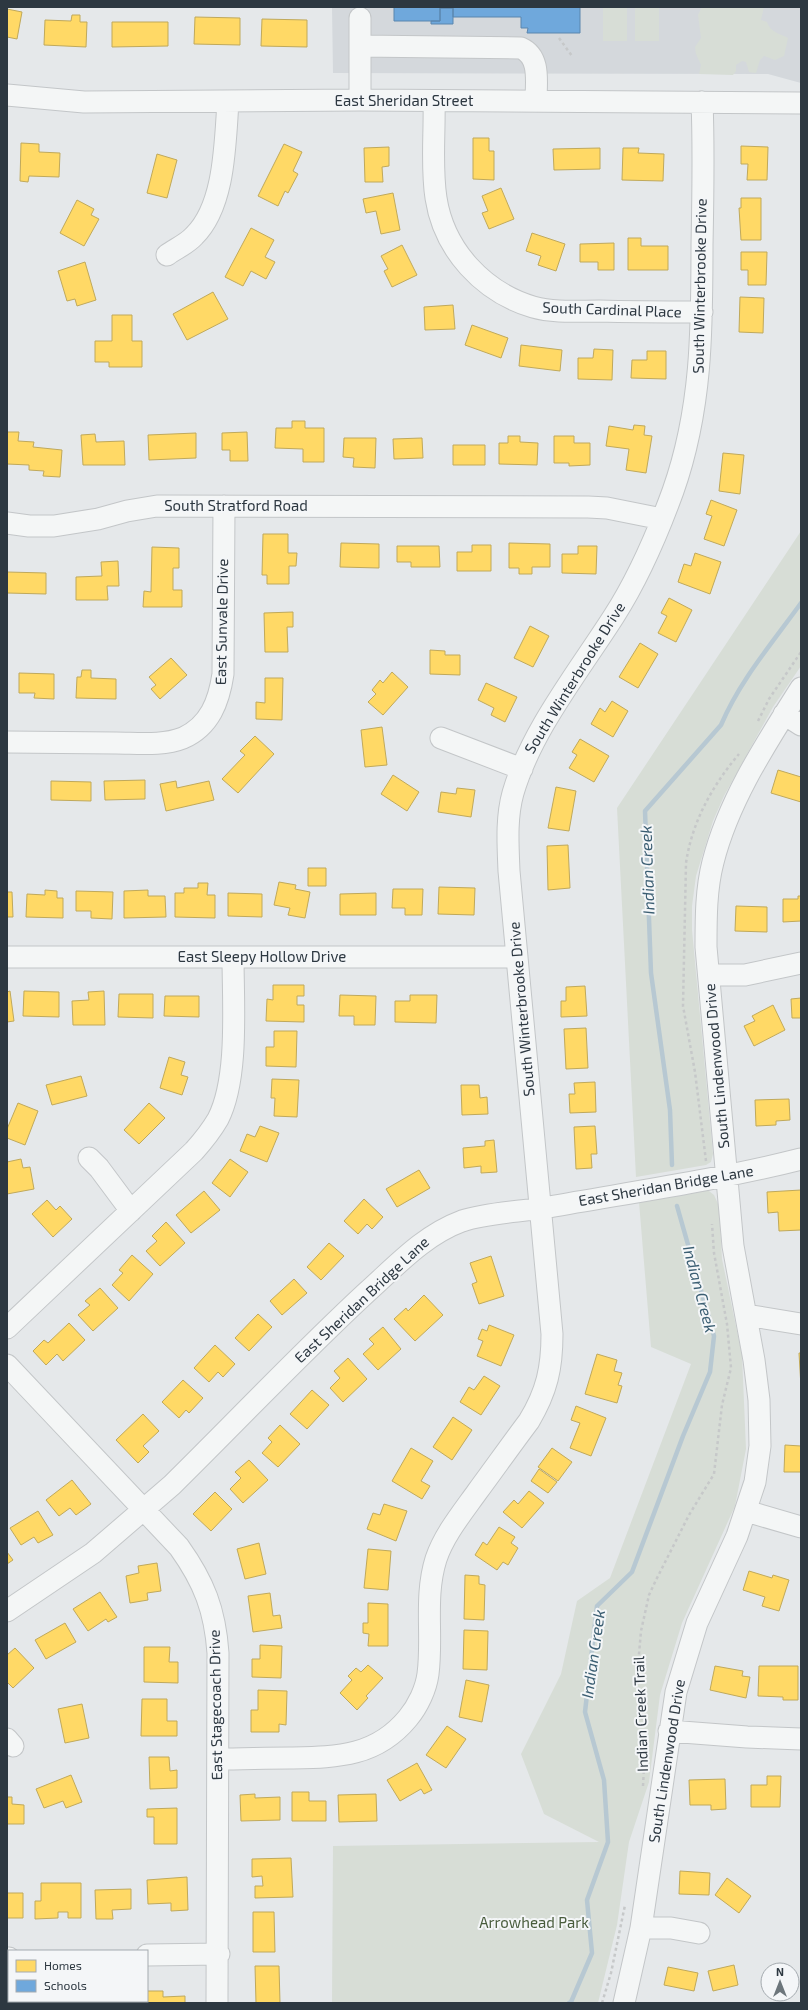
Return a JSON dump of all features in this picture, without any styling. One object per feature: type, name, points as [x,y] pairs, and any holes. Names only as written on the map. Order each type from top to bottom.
[{"type":"street","points":[[360,18],[360,100]]},
{"type":"street","points":[[360,46],[521,48],[529,51],[534,58],[536,101]]},
{"type":"street","name":"East Sheridan Street","points":[[7,95],[84,102],[360,100],[801,104]]},
{"type":"street","name":"South Cardinal Place","points":[[434,101],[434,180],[439,212],[443,226],[457,253],[475,274],[486,284],[510,298],[534,307],[560,311],[702,312]]},
{"type":"street","points":[[167,255],[194,236],[207,218],[213,205],[222,171],[228,102]]},
{"type":"street","name":"South Winterbrooke Drive","points":[[218,1759],[334,1757],[358,1753],[379,1744],[398,1730],[413,1712],[422,1695],[428,1675],[429,1602],[431,1579],[436,1558],[446,1536],[529,1421],[539,1404],[547,1384],[552,1362],[552,1334],[517,957],[508,838],[513,794],[534,742],[633,585],[674,489],[685,448],[695,399],[701,347],[702,102]]},
{"type":"street","name":"South Stratford Road","points":[[7,523],[30,526],[54,526],[98,519],[127,510],[157,506],[468,506],[607,508],[662,519]]},
{"type":"street","name":"East Sunvale Drive","points":[[7,742],[155,743],[182,738],[202,724],[211,714],[220,696],[223,674],[224,506]]},
{"type":"street","name":"South Lindenwood Drive","points":[[624,2003],[640,1928],[654,1848],[669,1731],[676,1692],[697,1623],[737,1536],[746,1510],[755,1482],[760,1446],[759,1400],[754,1360],[735,1260],[706,947],[706,906],[713,862],[721,836],[737,799],[793,720],[801,688]]},
{"type":"street","points":[[441,738],[522,769]]},
{"type":"street","name":"East Sleepy Hollow Drive","points":[[7,957],[517,957]]},
{"type":"street","points":[[7,1328],[194,1151],[208,1135],[226,1100],[231,1076],[233,957]]},
{"type":"street","points":[[709,975],[745,975],[801,963]]},
{"type":"street","points":[[89,1158],[99,1168],[131,1211]]},
{"type":"street","name":"East Sheridan Bridge Lane","points":[[7,1611],[93,1553],[145,1510],[172,1486],[333,1323],[420,1244],[439,1232],[463,1221],[541,1209],[727,1175],[801,1159]]},
{"type":"street","points":[[746,1315],[801,1324]]},
{"type":"street","name":"East Stagecoach Drive","points":[[7,1365],[179,1547],[195,1570],[207,1595],[212,1610],[218,1653],[219,1954],[217,2003]]},
{"type":"street","points":[[746,1510],[801,1526]]},
{"type":"street","points":[[669,1731],[747,1737],[801,1739]]},
{"type":"street","points":[[640,1928],[671,1928],[699,1933]]},
{"type":"street","points":[[148,1956],[219,1954]]},
{"type":"path","points":[[559,38],[572,56]]},
{"type":"path","name":"Indian Creek Trail","points":[[642,1790],[644,1767],[643,1728],[637,1677],[641,1631],[649,1595],[690,1515],[714,1474],[722,1405],[731,1368]]},
{"type":"path","points":[[602,2003],[611,1973],[626,1903]]},
{"type":"shaded area","points":[[332,7],[801,7],[801,83],[768,74],[333,73]]},
{"type":"green space","points":[[603,7],[627,7],[627,41],[603,41]]},
{"type":"green space","points":[[635,7],[659,7],[659,41],[635,41]]},
{"type":"green space","points":[[702,7],[764,7],[761,20],[767,22],[773,31],[788,38],[784,56],[775,60],[764,56],[760,60],[756,73],[749,72],[746,62],[742,61],[736,65],[736,71],[733,75],[699,74],[701,65],[696,54],[695,47],[701,38],[698,15]]},
{"type":"green space","points":[[801,531],[801,666],[773,707],[724,796],[713,821],[696,876],[692,906],[692,930],[713,1154],[711,1162],[706,1165],[636,1177],[617,808]]},
{"type":"green space","name":"Arrowhead Park","points":[[702,1190],[709,1191],[714,1195],[719,1206],[722,1259],[742,1355],[746,1449],[735,1506],[682,1623],[660,1695],[649,1782],[629,1842],[617,1925],[598,2003],[332,2003],[333,1846],[599,1842],[544,1814],[521,1754],[561,1674],[577,1601],[610,1578],[691,1364],[651,1347],[639,1202]]},
{"type":"building: Homes","points":[[7,9],[22,12],[17,39],[7,37]]},
{"type":"building: Homes","points":[[72,15],[80,15],[80,22],[87,22],[86,47],[44,45],[45,20],[71,21]]},
{"type":"building: Homes","points":[[195,17],[240,18],[240,45],[194,44]]},
{"type":"building: Homes","points":[[262,19],[307,20],[307,47],[261,46]]},
{"type":"building: Homes","points":[[112,22],[168,22],[168,46],[112,47]]},
{"type":"building: Homes","points":[[473,138],[489,138],[489,151],[494,151],[494,180],[473,179]]},
{"type":"building: Homes","points":[[21,143],[39,144],[39,152],[60,153],[59,177],[29,176],[28,182],[20,181]]},
{"type":"building: Homes","points":[[284,144],[302,152],[293,171],[298,174],[288,193],[285,191],[278,206],[258,196]]},
{"type":"building: Homes","points":[[741,146],[768,147],[767,180],[747,180],[748,164],[741,164]]},
{"type":"building: Homes","points":[[389,147],[389,166],[382,167],[383,182],[365,182],[364,148]]},
{"type":"building: Homes","points":[[600,148],[600,169],[554,170],[553,149]]},
{"type":"building: Homes","points":[[623,148],[639,148],[638,153],[664,154],[663,181],[622,180]]},
{"type":"building: Homes","points":[[157,154],[177,160],[167,198],[147,193]]},
{"type":"building: Homes","points":[[501,188],[514,219],[489,229],[482,213],[488,211],[482,196]]},
{"type":"building: Homes","points":[[393,193],[400,230],[381,234],[376,211],[366,213],[363,199]]},
{"type":"building: Homes","points":[[741,198],[761,198],[761,240],[741,240],[739,208],[741,208]]},
{"type":"building: Homes","points":[[77,200],[94,209],[91,215],[99,219],[84,246],[60,233]]},
{"type":"building: Homes","points":[[251,228],[274,240],[265,257],[275,262],[266,279],[251,271],[243,286],[225,277]]},
{"type":"building: Homes","points":[[532,233],[565,244],[556,271],[538,265],[541,256],[526,251]]},
{"type":"building: Homes","points":[[628,238],[641,238],[641,246],[668,246],[668,270],[628,270]]},
{"type":"building: Homes","points":[[614,243],[614,270],[598,270],[598,262],[580,262],[580,244]]},
{"type":"building: Homes","points":[[402,245],[417,275],[392,287],[384,271],[388,269],[381,256]]},
{"type":"building: Homes","points":[[741,252],[767,252],[766,285],[748,285],[748,270],[741,270]]},
{"type":"building: Homes","points":[[85,262],[96,300],[77,306],[75,299],[67,301],[58,271]]},
{"type":"building: Homes","points":[[213,292],[228,319],[187,340],[173,314]]},
{"type":"building: Homes","points":[[740,297],[764,298],[763,333],[739,332]]},
{"type":"building: Homes","points":[[453,305],[455,329],[425,330],[424,307]]},
{"type":"building: Homes","points":[[112,315],[132,315],[132,341],[142,341],[142,367],[109,367],[109,362],[95,362],[95,341],[112,341]]},
{"type":"building: Homes","points":[[472,325],[508,338],[501,358],[465,345]]},
{"type":"building: Homes","points":[[521,345],[562,350],[560,371],[519,366]]},
{"type":"building: Homes","points":[[594,349],[613,350],[612,380],[578,379],[578,358],[593,358]]},
{"type":"building: Homes","points":[[647,351],[666,351],[666,379],[631,378],[632,360],[647,360]]},
{"type":"building: Homes","points":[[292,421],[305,421],[305,428],[324,428],[324,462],[303,462],[303,449],[275,448],[276,428],[292,428]]},
{"type":"building: Homes","points":[[634,425],[645,426],[644,435],[652,436],[646,473],[626,470],[629,449],[606,446],[609,426],[633,430]]},
{"type":"building: Homes","points":[[7,432],[19,432],[18,441],[34,442],[33,447],[62,450],[60,477],[43,476],[44,471],[29,470],[29,465],[7,464]]},
{"type":"building: Homes","points":[[247,432],[248,461],[230,461],[230,450],[222,450],[222,433]]},
{"type":"building: Homes","points":[[196,433],[196,458],[149,460],[148,435]]},
{"type":"building: Homes","points":[[95,434],[96,442],[124,441],[125,465],[83,465],[81,435]]},
{"type":"building: Homes","points":[[508,436],[520,436],[520,442],[538,443],[537,465],[499,464],[499,443],[508,443]]},
{"type":"building: Homes","points":[[554,436],[574,436],[574,443],[590,443],[590,465],[569,466],[569,463],[554,463]]},
{"type":"building: Homes","points":[[344,438],[376,438],[375,468],[353,467],[354,458],[343,457]]},
{"type":"building: Homes","points":[[422,438],[423,458],[394,459],[393,439]]},
{"type":"building: Homes","points":[[453,445],[485,445],[485,465],[453,465]]},
{"type":"building: Homes","points":[[723,453],[744,455],[740,494],[719,491]]},
{"type":"building: Homes","points":[[711,500],[737,510],[724,546],[704,539],[712,516],[706,514]]},
{"type":"building: Homes","points":[[263,534],[288,534],[288,553],[297,553],[296,566],[289,566],[289,584],[267,584],[267,575],[262,575]]},
{"type":"building: Homes","points":[[341,543],[379,544],[379,568],[340,567]]},
{"type":"building: Homes","points":[[509,543],[550,544],[550,567],[532,567],[532,574],[519,574],[519,568],[509,568]]},
{"type":"building: Homes","points":[[472,545],[491,545],[491,571],[457,571],[457,552],[472,552]]},
{"type":"building: Homes","points":[[397,546],[439,546],[440,567],[411,567],[411,562],[397,562]]},
{"type":"building: Homes","points":[[578,546],[597,546],[596,574],[562,573],[562,554],[578,554]]},
{"type":"building: Homes","points":[[152,547],[179,548],[179,568],[173,568],[173,590],[182,590],[182,607],[143,607],[144,591],[151,592]]},
{"type":"building: Homes","points":[[695,553],[721,562],[710,594],[678,582],[684,564],[691,566]]},
{"type":"building: Homes","points":[[118,561],[119,586],[107,586],[108,600],[76,600],[76,577],[102,576],[101,562]]},
{"type":"building: Homes","points":[[7,572],[46,573],[46,594],[7,593]]},
{"type":"building: Homes","points":[[669,598],[692,610],[676,642],[658,633],[667,616],[661,613]]},
{"type":"building: Homes","points":[[293,612],[293,627],[287,627],[288,652],[265,652],[264,613]]},
{"type":"building: Homes","points":[[530,626],[549,636],[533,667],[514,658]]},
{"type":"building: Homes","points":[[640,643],[658,654],[638,688],[619,677]]},
{"type":"building: Homes","points":[[430,650],[445,651],[445,655],[460,655],[460,675],[430,674]]},
{"type":"building: Homes","points":[[171,658],[187,675],[160,699],[151,689],[156,685],[149,677]]},
{"type":"building: Homes","points":[[82,670],[91,670],[91,678],[116,679],[116,699],[76,698],[77,677],[81,677]]},
{"type":"building: Homes","points":[[392,672],[408,687],[383,715],[368,702],[376,694],[372,690],[380,680],[383,683]]},
{"type":"building: Homes","points":[[19,673],[54,674],[54,699],[34,698],[35,693],[19,693]]},
{"type":"building: Homes","points":[[265,678],[283,678],[282,720],[256,719],[256,702],[265,703]]},
{"type":"building: Homes","points":[[486,683],[517,697],[505,722],[491,715],[494,708],[478,700]]},
{"type":"building: Homes","points":[[612,701],[628,711],[613,737],[591,724],[600,708],[605,712]]},
{"type":"building: Homes","points":[[382,727],[387,765],[365,767],[361,730]]},
{"type":"building: Homes","points":[[255,736],[274,754],[238,793],[222,779],[245,755],[240,751]]},
{"type":"building: Homes","points":[[580,739],[609,756],[594,782],[569,768],[577,755],[572,752]]},
{"type":"building: Homes","points":[[778,770],[801,777],[801,802],[771,793]]},
{"type":"building: Homes","points":[[393,775],[419,792],[407,811],[381,794]]},
{"type":"building: Homes","points":[[145,780],[145,799],[105,800],[104,781]]},
{"type":"building: Homes","points":[[51,781],[91,782],[91,801],[51,800]]},
{"type":"building: Homes","points":[[176,781],[177,788],[209,781],[214,800],[166,811],[160,784]]},
{"type":"building: Homes","points":[[556,787],[576,791],[569,831],[548,828]]},
{"type":"building: Homes","points":[[457,788],[475,790],[471,817],[438,812],[441,792],[456,794]]},
{"type":"building: Homes","points":[[568,845],[570,888],[548,890],[547,846]]},
{"type":"building: Homes","points":[[308,868],[326,868],[326,886],[308,886]]},
{"type":"building: Homes","points":[[279,882],[296,885],[295,889],[310,892],[305,918],[288,915],[290,908],[274,905]]},
{"type":"building: Homes","points":[[198,883],[208,883],[207,895],[215,895],[215,918],[175,917],[175,893],[184,893],[184,888],[198,888]]},
{"type":"building: Homes","points":[[439,887],[475,888],[474,915],[438,914]]},
{"type":"building: Homes","points":[[393,889],[423,889],[422,915],[405,915],[405,908],[392,908]]},
{"type":"building: Homes","points":[[45,890],[57,891],[57,898],[63,898],[63,918],[26,917],[27,894],[45,895]]},
{"type":"building: Homes","points":[[148,890],[148,896],[165,896],[166,917],[124,918],[124,891]]},
{"type":"building: Homes","points":[[76,891],[113,892],[112,919],[91,918],[91,911],[76,911]]},
{"type":"building: Homes","points":[[7,892],[12,892],[13,917],[7,917]]},
{"type":"building: Homes","points":[[228,893],[262,894],[262,917],[228,916]]},
{"type":"building: Homes","points":[[376,893],[376,915],[340,915],[340,894]]},
{"type":"building: Homes","points":[[798,896],[801,896],[801,921],[783,922],[783,899],[798,899]]},
{"type":"building: Homes","points":[[736,906],[767,907],[767,932],[735,931]]},
{"type":"building: Homes","points":[[273,985],[304,985],[304,996],[297,996],[297,1005],[304,1005],[304,1022],[266,1021],[267,999],[273,1000]]},
{"type":"building: Homes","points":[[585,986],[587,1016],[561,1017],[561,1001],[566,1001],[566,987]]},
{"type":"building: Homes","points":[[10,991],[14,1021],[7,1022],[7,992]]},
{"type":"building: Homes","points":[[24,991],[59,992],[59,1017],[23,1016]]},
{"type":"building: Homes","points":[[104,991],[105,1025],[73,1025],[72,1001],[89,1000],[88,992]]},
{"type":"building: Homes","points":[[119,994],[153,994],[153,1018],[118,1017]]},
{"type":"building: Homes","points":[[340,995],[376,996],[375,1025],[354,1025],[354,1016],[339,1016]]},
{"type":"building: Homes","points":[[410,995],[437,995],[436,1023],[395,1022],[395,1001],[410,1001]]},
{"type":"building: Homes","points":[[165,996],[199,996],[199,1017],[164,1016]]},
{"type":"building: Homes","points":[[801,998],[801,1018],[792,1018],[791,999]]},
{"type":"building: Homes","points":[[773,1005],[785,1030],[754,1046],[744,1026],[755,1021],[752,1016]]},
{"type":"building: Homes","points":[[586,1028],[588,1068],[566,1069],[564,1029]]},
{"type":"building: Homes","points":[[274,1031],[297,1031],[296,1067],[266,1066],[266,1047],[274,1047]]},
{"type":"building: Homes","points":[[169,1057],[185,1062],[181,1075],[188,1077],[182,1095],[160,1088]]},
{"type":"building: Homes","points":[[81,1076],[87,1096],[52,1105],[46,1085]]},
{"type":"building: Homes","points":[[272,1079],[299,1080],[297,1117],[274,1116],[275,1098],[271,1098]]},
{"type":"building: Homes","points":[[595,1082],[596,1112],[570,1113],[569,1094],[575,1094],[574,1083]]},
{"type":"building: Homes","points":[[461,1085],[479,1085],[480,1098],[487,1097],[488,1114],[462,1115]]},
{"type":"building: Homes","points":[[789,1099],[790,1120],[776,1121],[776,1125],[756,1126],[755,1100]]},
{"type":"building: Homes","points":[[18,1103],[38,1111],[25,1145],[7,1138],[7,1129]]},
{"type":"building: Homes","points":[[149,1103],[165,1118],[139,1144],[124,1130]]},
{"type":"building: Homes","points":[[260,1126],[279,1133],[267,1162],[240,1151],[247,1134],[255,1137]]},
{"type":"building: Homes","points":[[595,1126],[597,1154],[591,1154],[592,1168],[576,1169],[574,1127]]},
{"type":"building: Homes","points":[[494,1140],[497,1172],[481,1173],[481,1166],[464,1168],[463,1148],[485,1146],[485,1141]]},
{"type":"building: Homes","points":[[21,1159],[23,1168],[30,1167],[34,1189],[7,1194],[7,1162]]},
{"type":"building: Homes","points":[[230,1159],[248,1172],[230,1197],[212,1183]]},
{"type":"building: Homes","points":[[419,1170],[430,1188],[397,1207],[386,1189]]},
{"type":"building: Homes","points":[[801,1190],[801,1230],[779,1231],[778,1212],[768,1213],[767,1192]]},
{"type":"building: Homes","points":[[204,1191],[220,1210],[191,1233],[176,1215]]},
{"type":"building: Homes","points":[[364,1199],[383,1217],[372,1229],[367,1224],[358,1234],[344,1221]]},
{"type":"building: Homes","points":[[47,1200],[56,1210],[60,1206],[72,1219],[53,1237],[32,1214]]},
{"type":"building: Homes","points":[[166,1222],[185,1243],[160,1266],[146,1251],[157,1241],[152,1236]]},
{"type":"building: Homes","points":[[329,1243],[344,1256],[321,1280],[307,1267]]},
{"type":"building: Homes","points":[[132,1255],[153,1274],[129,1301],[112,1285],[123,1273],[119,1270]]},
{"type":"building: Homes","points":[[491,1256],[504,1296],[479,1304],[472,1284],[477,1282],[470,1263]]},
{"type":"building: Homes","points":[[294,1279],[307,1293],[282,1315],[270,1301]]},
{"type":"building: Homes","points":[[100,1288],[118,1308],[93,1331],[78,1315],[90,1305],[85,1301]]},
{"type":"building: Homes","points":[[424,1295],[443,1315],[415,1341],[394,1319],[406,1308],[408,1311]]},
{"type":"building: Homes","points":[[258,1314],[272,1327],[249,1351],[235,1338]]},
{"type":"building: Homes","points":[[69,1323],[85,1340],[63,1361],[57,1354],[46,1365],[33,1351],[44,1340],[48,1343]]},
{"type":"building: Homes","points":[[489,1325],[514,1335],[501,1366],[477,1356],[483,1341],[478,1339],[482,1329],[487,1331]]},
{"type":"building: Homes","points":[[383,1327],[401,1349],[378,1370],[363,1354],[374,1344],[369,1339]]},
{"type":"building: Homes","points":[[215,1345],[235,1364],[223,1377],[218,1372],[209,1382],[194,1368]]},
{"type":"building: Homes","points":[[799,1353],[801,1353],[801,1387]]},
{"type":"building: Homes","points":[[597,1354],[617,1360],[614,1371],[622,1373],[618,1385],[622,1386],[617,1403],[585,1394]]},
{"type":"building: Homes","points":[[348,1358],[367,1379],[343,1402],[330,1388],[340,1378],[334,1371]]},
{"type":"building: Homes","points":[[484,1376],[500,1386],[481,1415],[460,1402],[469,1387],[474,1390]]},
{"type":"building: Homes","points":[[183,1380],[203,1398],[189,1413],[186,1410],[179,1418],[162,1402]]},
{"type":"building: Homes","points":[[312,1390],[329,1405],[307,1429],[290,1414]]},
{"type":"building: Homes","points":[[576,1406],[606,1418],[591,1456],[570,1448],[580,1423],[571,1420]]},
{"type":"building: Homes","points":[[143,1414],[159,1431],[143,1446],[149,1452],[138,1463],[116,1440]]},
{"type":"building: Homes","points":[[453,1417],[472,1430],[452,1460],[433,1447]]},
{"type":"building: Homes","points":[[280,1425],[300,1444],[278,1467],[262,1453],[272,1442],[268,1438]]},
{"type":"building: Homes","points":[[785,1445],[801,1446],[801,1472],[784,1472]]},
{"type":"building: Homes","points":[[411,1448],[433,1461],[421,1481],[430,1486],[422,1499],[392,1481]]},
{"type":"building: Homes","points":[[552,1448],[572,1462],[558,1481],[538,1467]]},
{"type":"building: Homes","points":[[249,1460],[268,1480],[243,1503],[230,1489],[241,1478],[235,1472]]},
{"type":"building: Homes","points":[[539,1469],[557,1482],[548,1493],[531,1481]]},
{"type":"building: Homes","points":[[72,1480],[91,1504],[76,1515],[70,1508],[59,1516],[46,1500]]},
{"type":"building: Homes","points":[[529,1491],[544,1503],[522,1528],[503,1512],[514,1500],[518,1504]]},
{"type":"building: Homes","points":[[215,1492],[232,1509],[211,1531],[193,1514]]},
{"type":"building: Homes","points":[[384,1504],[407,1511],[396,1541],[367,1529],[373,1513],[380,1515]]},
{"type":"building: Homes","points":[[38,1511],[53,1535],[38,1543],[34,1537],[21,1545],[10,1528]]},
{"type":"building: Homes","points":[[499,1527],[515,1537],[511,1543],[518,1548],[508,1565],[503,1562],[497,1570],[475,1555],[483,1542],[487,1545]]},
{"type":"building: Homes","points":[[259,1543],[266,1574],[245,1579],[237,1549]]},
{"type":"building: Homes","points":[[368,1549],[391,1551],[388,1590],[364,1588]]},
{"type":"building: Homes","points":[[7,1552],[13,1560],[7,1564]]},
{"type":"building: Homes","points":[[157,1563],[161,1591],[147,1593],[148,1600],[130,1603],[126,1576],[139,1573],[138,1566]]},
{"type":"building: Homes","points":[[749,1571],[772,1578],[773,1575],[789,1580],[779,1611],[762,1606],[765,1597],[743,1590]]},
{"type":"building: Homes","points":[[465,1575],[479,1576],[479,1584],[485,1585],[484,1620],[464,1619]]},
{"type":"building: Homes","points":[[100,1592],[117,1617],[108,1622],[106,1619],[88,1631],[73,1609]]},
{"type":"building: Homes","points":[[270,1593],[273,1616],[280,1615],[282,1628],[253,1632],[248,1596]]},
{"type":"building: Homes","points":[[368,1603],[388,1604],[388,1646],[368,1646],[369,1634],[363,1633],[363,1623],[368,1623]]},
{"type":"building: Homes","points":[[65,1623],[76,1642],[46,1659],[35,1640]]},
{"type":"building: Homes","points":[[464,1630],[488,1631],[487,1670],[463,1669]]},
{"type":"building: Homes","points":[[260,1645],[282,1646],[281,1678],[252,1677],[252,1659],[260,1659]]},
{"type":"building: Homes","points":[[144,1647],[170,1647],[169,1662],[178,1662],[178,1683],[144,1682]]},
{"type":"building: Homes","points":[[15,1648],[34,1668],[13,1688],[7,1682],[7,1655]]},
{"type":"building: Homes","points":[[368,1665],[383,1678],[366,1696],[368,1698],[357,1710],[340,1693],[352,1680],[348,1676],[356,1668],[361,1672]]},
{"type":"building: Homes","points":[[715,1666],[743,1671],[742,1676],[750,1677],[746,1698],[710,1690]]},
{"type":"building: Homes","points":[[759,1666],[798,1666],[798,1700],[783,1700],[783,1697],[758,1696]]},
{"type":"building: Homes","points":[[466,1680],[489,1685],[482,1722],[459,1717]]},
{"type":"building: Homes","points":[[258,1690],[287,1691],[286,1725],[279,1724],[279,1732],[251,1732],[251,1710],[258,1710]]},
{"type":"building: Homes","points":[[142,1699],[167,1699],[167,1721],[177,1721],[177,1736],[141,1736]]},
{"type":"building: Homes","points":[[82,1704],[89,1738],[65,1743],[58,1709]]},
{"type":"building: Homes","points":[[447,1726],[466,1739],[446,1768],[426,1755]]},
{"type":"building: Homes","points":[[149,1757],[169,1757],[170,1771],[177,1770],[177,1788],[150,1789]]},
{"type":"building: Homes","points":[[417,1763],[432,1790],[424,1794],[421,1789],[400,1801],[387,1780]]},
{"type":"building: Homes","points":[[71,1775],[82,1802],[66,1808],[63,1801],[44,1808],[36,1789]]},
{"type":"building: Homes","points":[[767,1776],[781,1776],[780,1807],[751,1807],[751,1785],[767,1785]]},
{"type":"building: Homes","points":[[725,1779],[726,1809],[711,1810],[711,1805],[690,1805],[689,1780]]},
{"type":"building: Homes","points":[[292,1792],[309,1792],[309,1801],[326,1801],[326,1821],[292,1821]]},
{"type":"building: Homes","points":[[255,1794],[255,1798],[280,1797],[280,1820],[241,1821],[240,1795]]},
{"type":"building: Homes","points":[[376,1794],[377,1821],[339,1822],[338,1795]]},
{"type":"building: Homes","points":[[7,1797],[12,1797],[12,1804],[24,1805],[24,1824],[7,1824]]},
{"type":"building: Homes","points":[[177,1808],[177,1844],[154,1844],[154,1817],[147,1817],[147,1809]]},
{"type":"building: Homes","points":[[291,1858],[293,1897],[255,1898],[255,1886],[263,1886],[262,1876],[252,1877],[252,1859]]},
{"type":"building: Homes","points":[[680,1871],[710,1873],[709,1895],[679,1894]]},
{"type":"building: Homes","points":[[187,1877],[188,1910],[171,1911],[171,1903],[148,1904],[147,1880]]},
{"type":"building: Homes","points":[[727,1878],[751,1896],[739,1913],[715,1895]]},
{"type":"building: Homes","points":[[41,1883],[81,1883],[81,1918],[68,1918],[68,1912],[58,1912],[58,1918],[35,1919],[35,1901],[41,1901]]},
{"type":"building: Homes","points":[[131,1889],[131,1909],[112,1910],[113,1919],[96,1919],[95,1890]]},
{"type":"building: Homes","points":[[7,1893],[23,1893],[23,1918],[7,1918]]},
{"type":"building: Homes","points":[[253,1912],[274,1912],[275,1952],[253,1952]]},
{"type":"building: Homes","points":[[734,1965],[738,1985],[713,1991],[708,1971]]},
{"type":"building: Homes","points":[[255,1966],[279,1966],[280,2003],[256,2003]]},
{"type":"building: Homes","points":[[668,1967],[698,1973],[694,1991],[664,1985]]},
{"type":"building: Homes","points":[[148,1991],[163,1991],[163,1997],[185,1996],[185,2003],[147,2003]]},
{"type":"building: Homes","points":[[18,2002],[31,2002],[31,2003]]},
{"type":"building: Homes","points":[[46,2002],[82,2002],[82,2003]]},
{"type":"building: Homes","points":[[96,2002],[136,2002],[136,2003]]},
{"type":"building: Schools","points":[[394,7],[580,7],[580,33],[527,33],[528,28],[521,28],[521,17],[453,17],[453,8],[440,8],[440,21],[394,21]]},
{"type":"building: Schools","points":[[440,8],[453,8],[453,24],[431,24],[431,21],[440,21]]},
{"type":"waterway","name":"Indian Creek","points":[[672,1165],[670,1110],[651,973],[645,811],[721,725],[747,677],[801,603]]},
{"type":"waterway","name":"Indian Creek","points":[[569,2003],[571,2002],[592,1953],[587,1900],[608,1842],[604,1780],[585,1712],[597,1606],[632,1572],[683,1436],[710,1372],[714,1336],[677,1206]]}]
